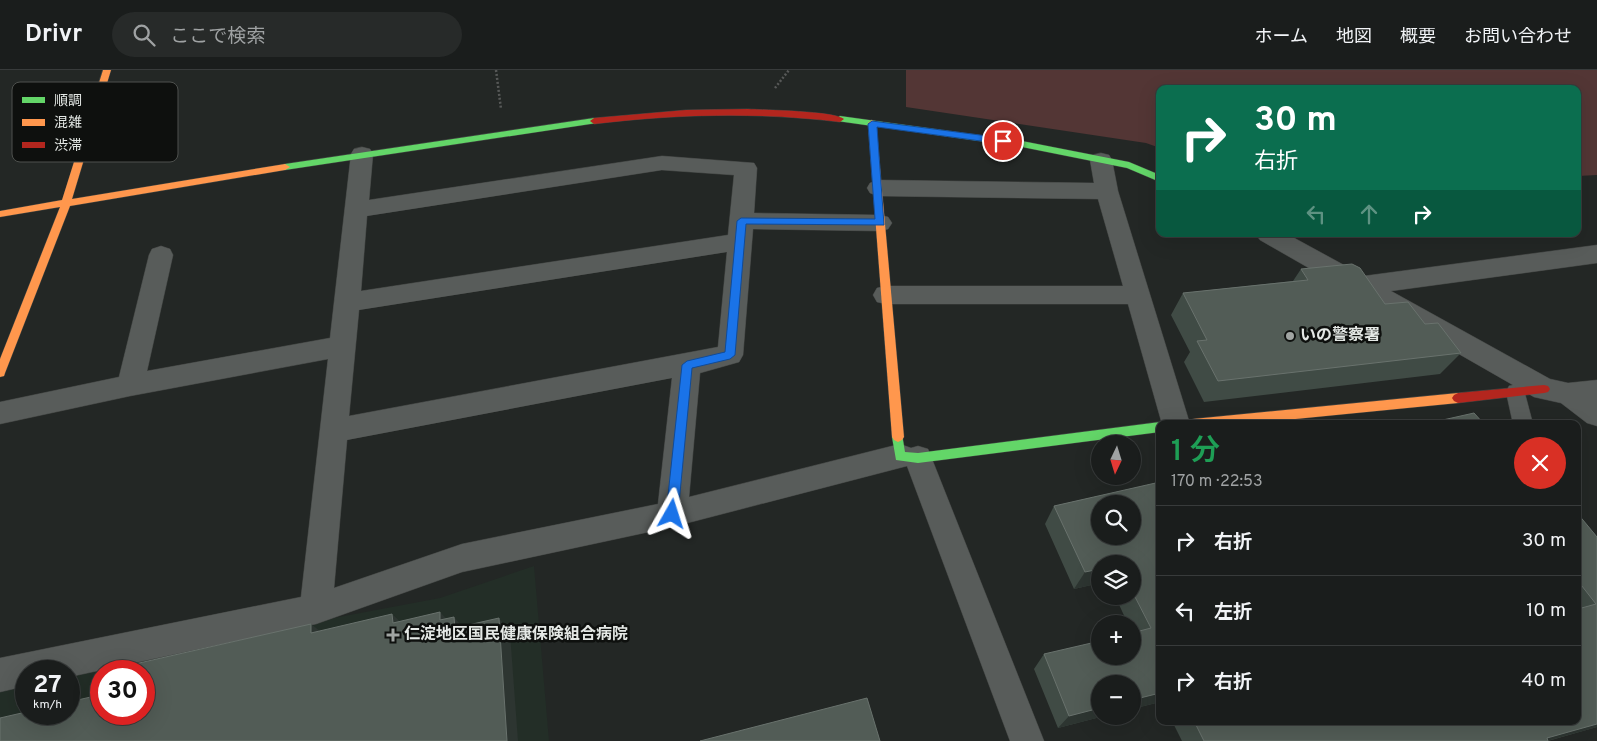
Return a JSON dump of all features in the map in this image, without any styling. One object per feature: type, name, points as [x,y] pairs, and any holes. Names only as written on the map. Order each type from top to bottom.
[{"type":"street","points":[[103,82],[107,70]]},
{"type":"street","points":[[0,214],[67,201],[362,154],[639,115],[756,112],[817,116],[1022,144],[1129,165],[1156,178]]},
{"type":"street","points":[[872,124],[886,295],[909,457],[1027,741]]},
{"type":"street","points":[[316,609],[362,154]]},
{"type":"street","points":[[1101,160],[1107,191],[1175,420]]},
{"type":"street","points":[[0,373],[67,201],[79,162]]},
{"type":"street","points":[[333,430],[687,365],[730,355],[746,168],[662,163],[356,210]]},
{"type":"street","points":[[878,188],[1107,191]]},
{"type":"street","points":[[346,303],[740,232],[880,223]]},
{"type":"street","points":[[1273,237],[1597,415]]},
{"type":"street","points":[[1361,286],[1597,254]]},
{"type":"street","points":[[130,385],[161,255]]},
{"type":"street","points":[[886,295],[1139,295]]},
{"type":"street","points":[[0,413],[130,385],[342,346]]},
{"type":"street","points":[[672,514],[687,365]]},
{"type":"street","points":[[1233,420],[1516,392],[1597,391]]},
{"type":"street","points":[[0,675],[316,609],[462,558],[672,514],[909,457],[1156,428]]},
{"type":"lane","points":[[1516,392],[1522,420]]},
{"type":"path","points":[[496,70],[504,134]]},
{"type":"shaded area","points":[[906,70],[1597,70],[1597,175],[1581,176],[1581,85],[1156,85],[1156,147],[1146,143],[906,107]]},
{"type":"shaded area","name":"仁淀地区国民健康保険組合病院","points":[[534,566],[549,741],[0,741],[0,681],[15,678],[15,725],[80,725],[80,666],[90,664],[90,725],[155,725],[155,660],[111,660],[440,598]]},
{"type":"building","name":"いの警察署","points":[[1352,264],[1360,268],[1385,304],[1408,302],[1425,324],[1438,323],[1461,353],[1218,381],[1197,341],[1207,340],[1183,293],[1308,280],[1301,269]]},
{"type":"building","points":[[1474,413],[1480,420],[1443,420]]},
{"type":"building","points":[[1156,483],[1156,694],[1141,698],[1141,675],[1091,675],[1091,710],[1069,716],[1044,654],[1091,643],[1091,665],[1141,665],[1141,631],[1151,628],[1139,605],[1141,605],[1141,555],[1091,555],[1091,571],[1085,572],[1054,506],[1091,498],[1091,545],[1141,545],[1141,495],[1103,495]]},
{"type":"building","points":[[1581,518],[1597,537],[1597,724],[1547,738],[1548,741],[1204,741],[1196,725],[1581,725],[1581,608],[1596,604],[1581,585]]},
{"type":"building","name":"仁淀地区国民健康保険組合病院","points":[[440,612],[440,620],[454,617],[455,628],[499,618],[507,741],[0,741],[0,718],[15,715],[15,725],[80,725],[80,699],[90,697],[90,725],[155,725],[155,660],[152,660],[311,624],[311,633],[392,614],[393,623]]},
{"type":"building","points":[[867,698],[880,741],[700,741]]},
{"type":"traffic: fast","points":[[840,119],[1022,144],[1129,165],[1156,177]]},
{"type":"traffic: fast","points":[[285,167],[594,121]]},
{"type":"traffic: fast","points":[[898,437],[900,456],[918,458],[1156,428]]},
{"type":"traffic: slow","points":[[103,82],[107,70]]},
{"type":"traffic: slow","points":[[872,123],[898,437]]},
{"type":"traffic: slow","points":[[0,373],[67,201],[79,162]]},
{"type":"traffic: slow","points":[[0,214],[285,167]]},
{"type":"traffic: slow","points":[[1234,420],[1458,398]]},
{"type":"traffic: jam","points":[[594,121],[655,114],[717,112],[779,113],[840,119]]},
{"type":"traffic: jam","points":[[1458,398],[1544,389]]},
{"type":"place","name":"いの警察署","points":[[1290,336]]},
{"type":"place","name":"仁淀地区国民健康保険組合病院","points":[[393,635]]},
{"type":"route","points":[[672,514],[687,365],[730,355],[741,221],[880,223],[872,124],[1003,141]]}]
